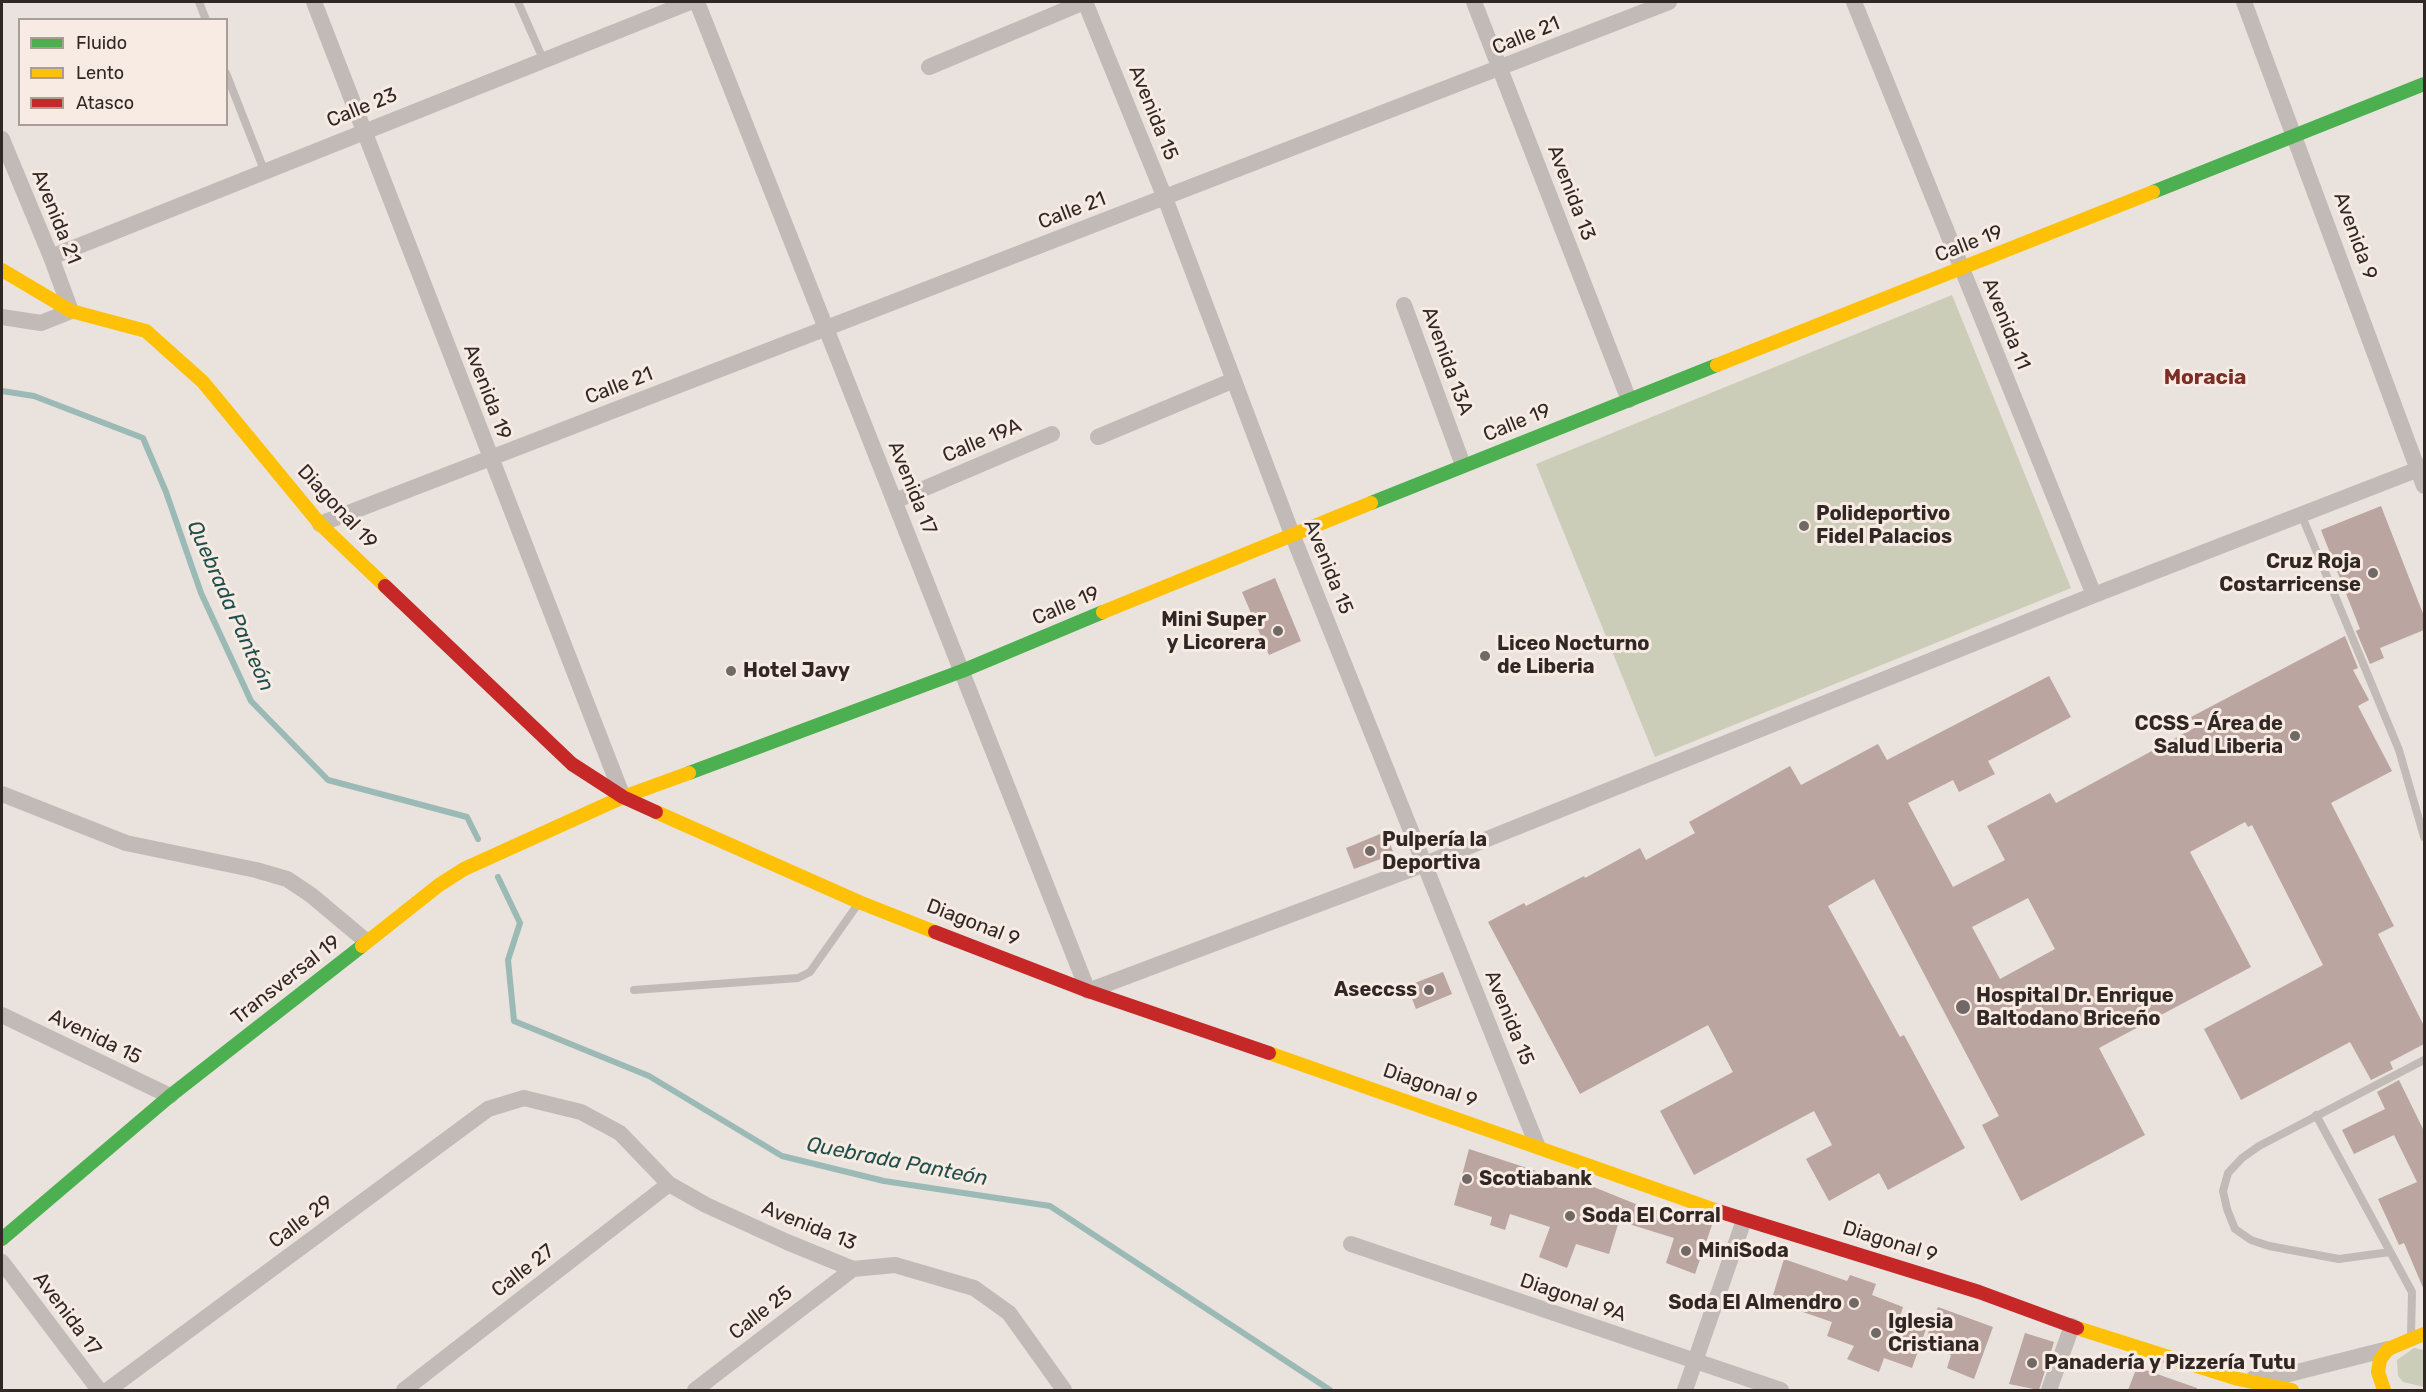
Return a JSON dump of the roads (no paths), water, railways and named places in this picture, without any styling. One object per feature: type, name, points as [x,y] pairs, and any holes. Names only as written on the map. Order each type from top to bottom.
[{"type":"street","name":"Avenida 19","points":[[314,2],[623,796]]},
{"type":"street","name":"Calle 23","points":[[51,257],[365,129],[690,2]]},
{"type":"street","name":"Avenida 17","points":[[697,2],[1088,991]]},
{"type":"street","points":[[929,68],[1085,2]]},
{"type":"street","name":"Avenida 15","points":[[1085,2],[1166,198],[1292,534],[1537,1145]]},
{"type":"street","name":"Avenida 13","points":[[1474,2],[1629,400]]},
{"type":"street","name":"Calle 21","points":[[320,524],[1670,2]]},
{"type":"street","name":"Avenida 11","points":[[1854,2],[2094,595]]},
{"type":"street","name":"Avenida 9","points":[[2244,2],[2422,474]]},
{"type":"street","name":"Calle 19","points":[[623,796],[962,671],[1463,465],[2296,137],[2424,84]]},
{"type":"street","name":"Avenida 21","points":[[2,140],[51,257],[70,311]]},
{"type":"street","name":"Diagonal 19","points":[[2,270],[70,311],[146,331],[203,382],[320,524],[572,764],[623,796]]},
{"type":"street","name":"Avenida 13A","points":[[1404,305],[1463,465]]},
{"type":"street","points":[[2,317],[41,323],[70,311]]},
{"type":"street","points":[[1098,438],[1234,380]]},
{"type":"street","name":"Calle 19A","points":[[895,501],[1052,434]]},
{"type":"street","points":[[1088,991],[1425,864],[2301,514],[2422,474]]},
{"type":"street","points":[[2,794],[126,843],[279,876],[311,895],[366,941]]},
{"type":"street","name":"Diagonal 9","points":[[623,796],[859,902],[1088,991],[1537,1145],[1744,1220],[1980,1292],[2072,1326],[2238,1379],[2292,1390]]},
{"type":"street","name":"Transversal 19","points":[[2,1239],[170,1096],[451,876],[623,796]]},
{"type":"street","name":"Avenida 15","points":[[2,1016],[170,1096]]},
{"type":"street","name":"Avenida 13","points":[[524,1098],[581,1112],[620,1133],[669,1184],[705,1205],[853,1269],[895,1265],[974,1288],[1009,1313],[1063,1390]]},
{"type":"street","name":"Calle 29","points":[[108,1390],[488,1109],[524,1098]]},
{"type":"street","name":"Calle 27","points":[[404,1390],[669,1184]]},
{"type":"street","points":[[1685,1390],[1744,1220]]},
{"type":"street","name":"Diagonal 9A","points":[[1351,1244],[1781,1390]]},
{"type":"street","name":"Avenida 17","points":[[2,1262],[99,1390]]},
{"type":"street","name":"Calle 25","points":[[694,1390],[853,1269]]},
{"type":"street","points":[[2049,1390],[2072,1326]]},
{"type":"street","points":[[2379,1390],[2380,1360],[2388,1349],[2418,1336]]},
{"type":"street","name":"Diagonal 9","points":[[2238,1379],[2289,1374],[2388,1349]]},
{"type":"lane","points":[[199,2],[205,18]]},
{"type":"lane","points":[[518,2],[543,60]]},
{"type":"lane","points":[[228,78],[264,170]]},
{"type":"lane","points":[[2301,514],[2399,750],[2424,837]]},
{"type":"lane","points":[[634,990],[798,978],[810,972],[859,902]]},
{"type":"lane","points":[[2390,1252],[2339,1259],[2269,1246],[2251,1240],[2235,1229],[2223,1191],[2228,1173],[2242,1158],[2259,1146],[2424,1060]]},
{"type":"lane","points":[[2316,1115],[2412,1292],[2418,1336]]},
{"type":"waterway","name":"Quebrada Panteón","points":[[2,391],[34,396],[143,438],[166,492],[201,593],[251,701],[328,780],[467,817],[478,839]]},
{"type":"waterway","name":"Quebrada Panteón","points":[[498,877],[520,923],[508,960],[514,1021],[649,1076],[782,1156],[884,1181],[1050,1206],[1330,1390]]},
{"type":"place","name":"Polideportivo Fidel Palacios","points":[[1804,526]]},
{"type":"place","name":"Cruz Roja Costarricense","points":[[2373,573]]},
{"type":"place","name":"Mini Super y Licorera","points":[[1278,631]]},
{"type":"place","name":"Liceo Nocturno de Liberia","points":[[1485,656]]},
{"type":"place","name":"Hotel Javy","points":[[731,671]]},
{"type":"place","name":"CCSS - Área de Salud Liberia","points":[[2295,736]]},
{"type":"place","name":"Pulpería la Deportiva","points":[[1370,851]]},
{"type":"place","name":"Aseccss","points":[[1429,990]]},
{"type":"place","name":"Hospital Dr. Enrique Baltodano Briceño","points":[[1963,1007]]},
{"type":"place","name":"Scotiabank","points":[[1467,1179]]},
{"type":"place","name":"Soda El Corral","points":[[1570,1216]]},
{"type":"place","name":"MiniSoda","points":[[1686,1251]]},
{"type":"place","name":"Soda El Almendro","points":[[1854,1303]]},
{"type":"place","name":"Iglesia Cristiana","points":[[1876,1333]]},
{"type":"place","name":"Panadería y Pizzería Tutu","points":[[2032,1363]]},
{"type":"district","name":"Moracia","points":[[2205,378]]}]
